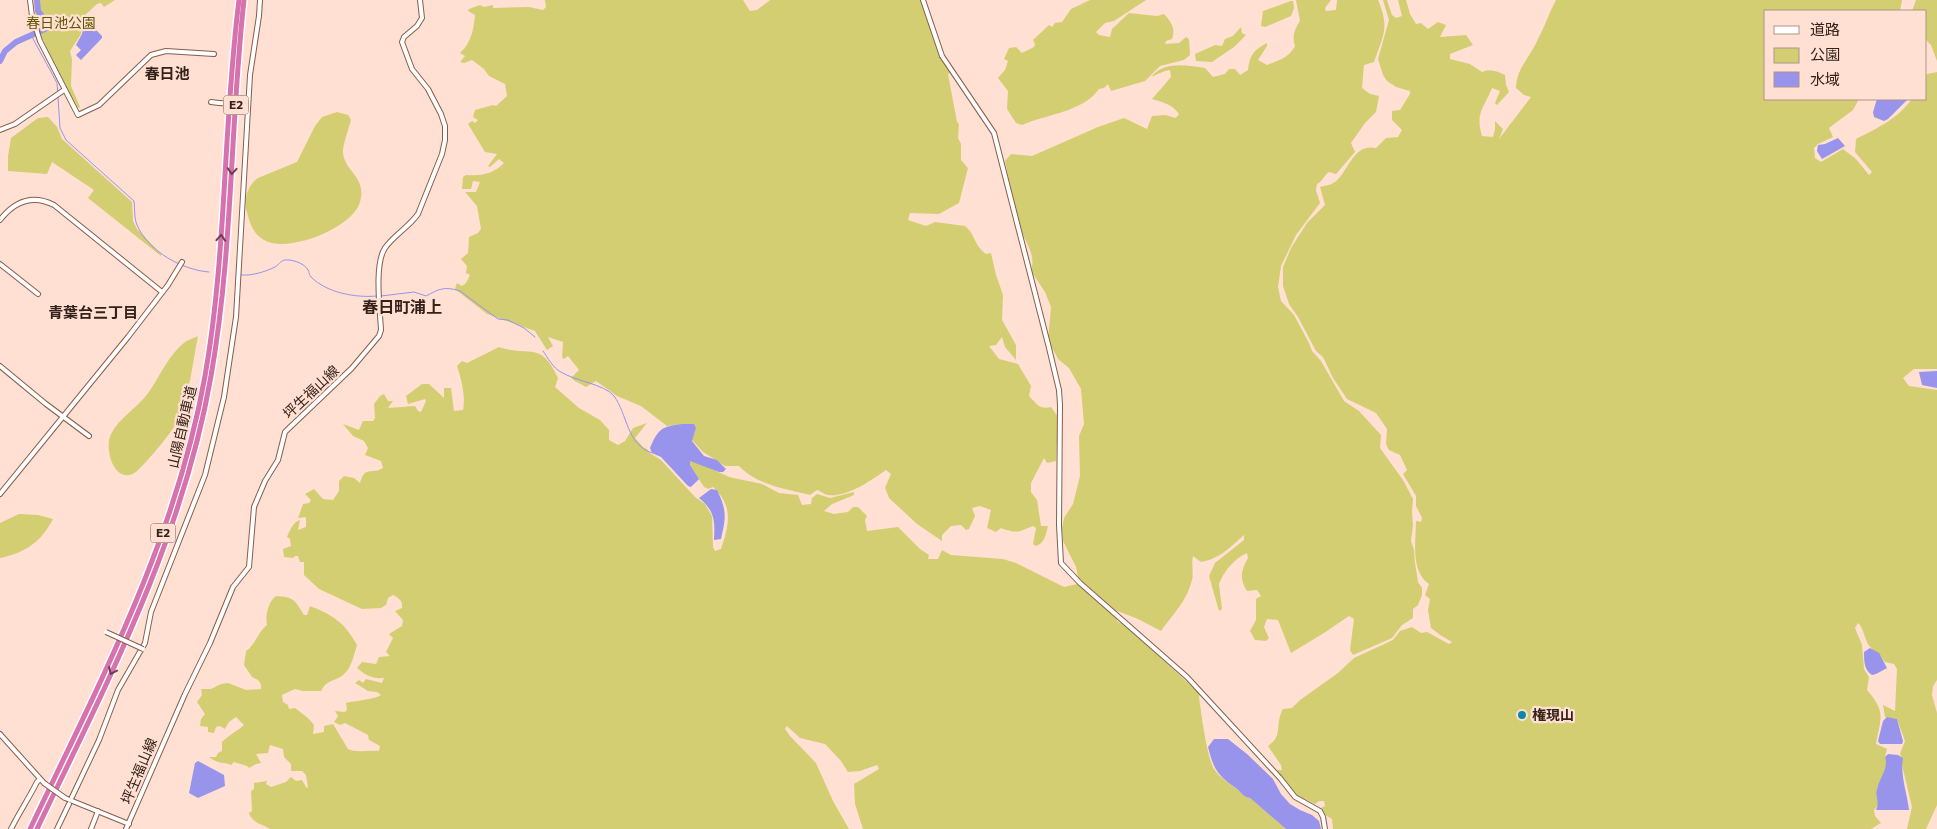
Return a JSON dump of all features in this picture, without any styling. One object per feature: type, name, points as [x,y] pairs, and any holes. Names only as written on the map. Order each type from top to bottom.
[{"type":"highway","name":"山陽自動車道","points":[[30,829],[123,634],[148,577],[170,516],[194,431],[214,315],[223,216],[233,47],[239,0]]},
{"type":"highway","name":"山陽自動車道","points":[[37,829],[153,579],[175,518],[197,441],[220,324],[244,0]]},
{"type":"street","points":[[30,0],[32,16],[39,39],[60,92],[76,113],[81,114],[99,105],[150,56],[166,51],[214,54]]},
{"type":"street","points":[[72,797],[118,690],[143,649],[151,612],[192,511],[205,475],[216,433],[232,356],[239,275],[250,76],[260,0]]},
{"type":"street","name":"坪生福山線","points":[[0,734],[42,781],[65,798],[129,824],[233,587],[250,564],[254,507],[265,481],[278,460],[285,432],[352,368],[376,342],[380,330],[379,270],[381,255],[392,240],[418,214],[445,140],[445,126],[441,114],[428,89],[412,69],[402,42],[404,37],[417,26],[422,18],[420,0]]},
{"type":"street","points":[[924,0],[942,56],[994,133],[1049,348],[1059,390],[1060,405],[1059,525],[1061,563],[1080,583],[1187,677],[1280,778],[1295,797],[1320,811],[1325,829]]},
{"type":"street","points":[[0,130],[15,124],[60,92]]},
{"type":"street","points":[[211,102],[248,104]]},
{"type":"street","points":[[0,220],[20,202],[30,199],[54,204],[162,292]]},
{"type":"street","points":[[0,494],[162,292],[181,263]]},
{"type":"street","points":[[0,264],[38,294]]},
{"type":"street","points":[[0,366],[89,436]]},
{"type":"street","points":[[106,632],[143,649]]},
{"type":"street","points":[[11,829],[37,782],[42,781]]},
{"type":"street","points":[[57,829],[69,804]]},
{"type":"street","points":[[91,829],[98,811]]},
{"type":"street","points":[[126,829],[129,824]]},
{"type":"green space","name":"春日池公園","points":[[34,0],[115,0],[104,7],[101,3],[97,4],[84,16],[81,34],[70,51],[72,59],[71,86],[80,107],[78,108],[44,42],[39,28]]},
{"type":"green space","points":[[545,0],[743,0],[750,11],[757,10],[770,0],[922,0],[940,55],[950,73],[948,74],[957,122],[959,124],[958,138],[961,144],[961,160],[968,168],[959,203],[939,214],[910,213],[908,220],[926,226],[935,222],[965,226],[982,250],[986,254],[991,253],[1003,295],[1002,320],[1016,345],[1016,360],[1005,347],[1002,337],[996,345],[989,346],[999,359],[1018,364],[1031,386],[1029,396],[1041,407],[1051,407],[1058,417],[1056,461],[1047,463],[1044,458],[1031,483],[1031,492],[1037,500],[1041,526],[1048,526],[1045,538],[1041,543],[1036,546],[1033,544],[1036,528],[1033,526],[1018,532],[1001,528],[996,532],[987,528],[991,510],[980,506],[972,508],[975,516],[969,529],[966,530],[961,525],[951,526],[942,535],[942,541],[917,524],[889,498],[885,488],[891,474],[886,470],[874,479],[843,494],[828,495],[817,490],[810,495],[763,482],[754,478],[739,466],[725,466],[703,452],[692,440],[696,428],[682,424],[667,426],[641,406],[617,396],[596,381],[586,387],[575,381],[571,378],[579,370],[568,356],[564,359],[562,357],[563,342],[548,337],[553,346],[547,350],[535,331],[487,314],[455,289],[457,283],[462,286],[466,283],[470,275],[466,273],[467,266],[461,259],[468,253],[469,237],[478,233],[481,229],[477,206],[465,192],[476,192],[480,182],[473,181],[471,189],[462,189],[463,177],[466,175],[487,174],[496,170],[504,163],[499,159],[490,167],[488,166],[497,154],[485,152],[468,124],[472,121],[475,123],[478,120],[473,117],[475,110],[493,105],[496,106],[507,96],[505,84],[489,76],[484,69],[472,60],[464,63],[460,62],[465,56],[460,53],[471,36],[474,25],[475,15],[468,11],[480,5],[484,7],[493,5],[493,8],[529,7],[543,10],[546,7]]},
{"type":"green space","points":[[1090,0],[1146,0],[1114,21],[1105,23],[1096,32],[1099,35],[1110,37],[1112,29],[1129,13],[1157,16],[1164,14],[1173,28],[1172,39],[1166,41],[1165,44],[1179,43],[1186,37],[1189,39],[1190,55],[1184,60],[1160,66],[1145,81],[1111,91],[1108,84],[1104,88],[1099,89],[1084,103],[1074,108],[1022,125],[1016,123],[1007,109],[1008,91],[998,78],[1005,70],[1008,61],[1004,59],[1009,48],[1016,47],[1022,53],[1034,47],[1033,40],[1049,25],[1052,27],[1055,23],[1062,22],[1071,9]]},
{"type":"green space","points":[[1296,0],[1331,0],[1325,8],[1326,11],[1336,10],[1337,0],[1378,0],[1384,18],[1384,32],[1374,62],[1364,65],[1362,88],[1370,94],[1379,96],[1376,112],[1365,123],[1351,143],[1355,152],[1336,174],[1329,172],[1317,184],[1316,190],[1320,203],[1296,235],[1281,266],[1278,287],[1281,301],[1294,315],[1312,351],[1321,361],[1344,401],[1359,411],[1381,435],[1380,448],[1403,480],[1413,499],[1411,541],[1422,595],[1418,605],[1413,609],[1413,618],[1402,625],[1392,638],[1353,655],[1350,650],[1354,619],[1349,616],[1291,653],[1278,620],[1267,619],[1264,627],[1269,638],[1266,641],[1255,640],[1250,631],[1256,620],[1256,599],[1261,596],[1257,590],[1247,591],[1243,582],[1242,574],[1248,558],[1247,553],[1234,562],[1221,579],[1219,584],[1222,609],[1219,611],[1209,576],[1215,563],[1244,540],[1244,535],[1214,558],[1201,562],[1193,556],[1193,577],[1190,588],[1179,607],[1161,631],[1115,610],[1078,577],[1076,567],[1063,541],[1062,528],[1064,518],[1073,504],[1080,476],[1079,436],[1084,424],[1081,389],[1069,368],[1058,359],[1048,340],[1051,307],[1045,292],[1031,271],[1032,255],[1018,222],[1005,161],[1011,154],[1032,156],[1098,127],[1124,118],[1147,129],[1152,116],[1165,115],[1176,118],[1179,114],[1174,108],[1152,99],[1171,77],[1170,70],[1151,77],[1156,72],[1162,68],[1176,65],[1205,68],[1213,77],[1225,74],[1229,69],[1235,69],[1240,75],[1248,70],[1253,53],[1267,43],[1258,60],[1267,65],[1283,58],[1295,46],[1294,33],[1300,21]]},
{"type":"green space","points":[[1383,0],[1387,0],[1392,15],[1396,18],[1402,16],[1398,0],[1406,0],[1410,14],[1416,24],[1421,23],[1428,29],[1438,22],[1446,25],[1440,37],[1466,35],[1473,45],[1450,54],[1450,59],[1470,64],[1482,72],[1491,70],[1505,75],[1509,92],[1497,105],[1495,103],[1500,91],[1492,88],[1483,106],[1479,122],[1482,136],[1493,137],[1495,121],[1503,129],[1499,139],[1531,97],[1524,95],[1516,88],[1518,75],[1535,45],[1556,0],[1902,0],[1900,10],[1764,10],[1764,100],[1858,100],[1853,110],[1829,128],[1833,137],[1814,148],[1815,158],[1821,162],[1843,149],[1856,159],[1869,175],[1872,172],[1855,152],[1856,139],[1893,118],[1911,100],[1927,100],[1927,74],[1937,72],[1937,369],[1914,369],[1903,378],[1909,386],[1937,390],[1937,680],[1933,686],[1932,695],[1937,713],[1937,805],[1926,829],[1907,829],[1912,807],[1900,754],[1905,741],[1897,719],[1885,717],[1883,705],[1895,711],[1897,669],[1894,664],[1885,662],[1870,646],[1858,623],[1855,628],[1862,645],[1864,669],[1869,677],[1867,690],[1880,710],[1876,744],[1887,749],[1885,757],[1887,762],[1882,780],[1877,787],[1879,804],[1874,810],[1875,816],[1881,823],[1871,829],[1333,829],[1332,819],[1325,815],[1321,808],[1325,806],[1324,801],[1319,801],[1315,804],[1298,796],[1277,770],[1282,770],[1281,765],[1268,746],[1276,738],[1280,715],[1283,709],[1292,708],[1300,700],[1338,673],[1354,658],[1393,640],[1400,631],[1412,627],[1421,633],[1427,632],[1449,644],[1452,642],[1431,628],[1428,610],[1430,599],[1425,595],[1429,584],[1419,571],[1415,555],[1416,521],[1421,522],[1422,518],[1416,506],[1416,496],[1403,474],[1407,470],[1400,455],[1389,450],[1386,444],[1387,429],[1376,413],[1347,399],[1289,304],[1283,286],[1283,267],[1291,248],[1307,223],[1325,205],[1320,187],[1335,182],[1352,159],[1362,150],[1376,148],[1386,138],[1398,137],[1402,130],[1392,120],[1392,111],[1400,110],[1410,91],[1396,87],[1387,81],[1378,59],[1389,20]]},
{"type":"green space","points":[[1916,0],[1937,0],[1937,61],[1931,45],[1927,41],[1927,10],[1912,10]]},
{"type":"green space","points":[[1293,1],[1294,8],[1291,16],[1265,27],[1261,26],[1263,11]]},
{"type":"green space","points":[[1241,27],[1242,33],[1246,35],[1234,47],[1212,62],[1196,61],[1195,54],[1215,45],[1222,46],[1225,39],[1233,36]]},
{"type":"green space","points":[[337,112],[348,115],[351,120],[343,153],[347,165],[361,186],[360,202],[355,212],[333,229],[303,241],[288,244],[264,240],[254,230],[248,218],[246,204],[250,187],[258,178],[297,162],[315,126],[322,117]]},
{"type":"green space","points":[[48,117],[57,127],[62,139],[132,202],[133,221],[137,229],[161,256],[88,198],[94,190],[52,162],[47,174],[8,171],[11,138],[38,118]]},
{"type":"green space","points":[[198,336],[187,395],[179,420],[162,444],[137,471],[130,475],[123,475],[117,471],[110,457],[109,441],[114,428],[149,392],[179,347]]},
{"type":"green space","points":[[499,347],[540,354],[552,366],[558,378],[555,387],[579,408],[600,420],[609,430],[609,440],[618,445],[625,441],[633,428],[647,423],[635,438],[648,452],[661,460],[695,497],[705,504],[712,516],[713,547],[715,551],[721,549],[724,540],[728,524],[727,509],[720,494],[713,487],[708,489],[704,487],[690,465],[690,461],[697,462],[729,477],[762,484],[779,493],[798,495],[802,505],[811,504],[812,498],[817,494],[830,498],[854,492],[854,495],[832,504],[824,511],[834,514],[848,512],[853,507],[858,507],[867,516],[865,520],[867,531],[898,527],[920,549],[929,555],[928,559],[938,559],[942,550],[951,555],[1003,559],[1016,563],[1064,587],[1077,584],[1114,615],[1118,622],[1124,624],[1200,694],[1205,734],[1214,769],[1225,781],[1250,798],[1286,829],[863,829],[855,804],[854,784],[879,769],[877,765],[860,771],[848,772],[841,761],[825,744],[800,738],[787,726],[785,729],[790,736],[816,763],[833,801],[849,829],[270,829],[258,823],[252,819],[249,813],[252,811],[251,791],[254,789],[254,783],[267,781],[266,784],[271,787],[286,782],[291,777],[296,781],[302,780],[308,788],[306,775],[302,771],[291,771],[291,764],[284,757],[283,749],[270,745],[268,753],[256,754],[261,763],[249,768],[234,762],[231,765],[218,762],[209,757],[216,757],[222,751],[222,742],[244,725],[236,717],[229,722],[225,729],[220,726],[216,727],[214,733],[208,732],[208,727],[200,726],[201,719],[205,714],[197,702],[202,695],[201,689],[211,689],[228,683],[246,690],[261,689],[261,684],[252,677],[244,665],[246,651],[267,625],[268,609],[273,599],[276,596],[290,598],[304,615],[307,615],[310,606],[332,616],[343,625],[357,645],[351,665],[343,675],[328,683],[321,691],[295,689],[282,695],[283,702],[288,705],[289,709],[295,708],[308,718],[314,725],[313,734],[324,732],[324,726],[333,724],[348,749],[379,751],[380,746],[369,740],[368,735],[345,723],[340,725],[334,722],[338,716],[335,711],[345,712],[347,710],[346,703],[381,695],[377,692],[368,691],[355,683],[359,680],[363,683],[366,679],[382,683],[384,678],[369,676],[357,668],[362,662],[376,664],[379,657],[390,656],[386,652],[393,638],[389,634],[402,626],[403,620],[395,611],[402,608],[401,602],[393,595],[388,598],[386,605],[381,608],[362,609],[319,589],[304,575],[304,562],[300,562],[298,556],[293,558],[284,557],[283,549],[291,546],[290,539],[287,537],[295,523],[300,520],[298,530],[306,527],[306,517],[298,518],[303,504],[309,503],[311,500],[305,494],[314,489],[323,499],[333,500],[339,491],[339,481],[344,476],[354,478],[360,483],[366,472],[383,468],[381,461],[365,455],[368,448],[364,441],[353,436],[343,424],[359,430],[363,421],[373,421],[375,418],[374,404],[384,394],[388,401],[393,401],[388,408],[415,406],[421,412],[426,401],[425,399],[408,404],[406,396],[422,384],[429,384],[444,398],[444,388],[451,388],[454,411],[463,410],[463,394],[457,366],[462,361],[467,363]]},
{"type":"green space","points":[[19,514],[38,515],[53,519],[38,540],[25,550],[0,558],[0,523]]},
{"type":"water","points":[[85,19],[102,38],[81,60],[76,55],[81,50],[76,45],[82,34]]},
{"type":"water","points":[[1877,100],[1907,100],[1884,121],[1874,117],[1873,112]]},
{"type":"water","points":[[1838,138],[1845,146],[1822,159],[1817,151],[1818,145]]},
{"type":"water","points":[[1937,371],[1937,388],[1922,385],[1919,372]]},
{"type":"water","points":[[694,424],[696,428],[692,441],[704,456],[717,460],[726,469],[723,472],[719,472],[690,461],[690,465],[699,479],[691,487],[661,457],[652,453],[650,448],[659,432],[669,426]]},
{"type":"water","points":[[711,489],[717,490],[723,503],[725,514],[721,539],[714,540],[713,517],[708,507],[699,498]]},
{"type":"water","points":[[1870,648],[1879,653],[1887,668],[1872,675],[1866,668],[1864,659],[1864,652]]},
{"type":"water","points":[[1887,717],[1897,719],[1903,741],[1902,744],[1880,744],[1878,741],[1883,721]]},
{"type":"water","points":[[1214,739],[1228,739],[1247,754],[1273,779],[1281,794],[1290,804],[1312,815],[1319,821],[1321,829],[1286,829],[1250,798],[1244,796],[1217,771],[1208,747]]},
{"type":"water","points":[[1888,754],[1898,755],[1903,758],[1903,777],[1909,810],[1876,810],[1878,804],[1877,789],[1886,765],[1885,757]]},
{"type":"water","points":[[198,761],[224,775],[225,786],[198,798],[189,793],[195,763]]},
{"type":"waterway","points":[[0,61],[5,51],[16,42],[45,29],[46,21],[38,11],[37,0]]},
{"type":"waterway","points":[[31,35],[57,83],[60,128],[66,140],[134,201],[137,225],[142,234],[157,251],[177,263],[209,272]]},
{"type":"waterway","points":[[241,275],[262,272],[275,267],[284,260],[290,260],[304,266],[311,277],[333,291],[351,295],[377,296]]},
{"type":"waterway","points":[[381,296],[414,292],[426,296],[442,289],[454,289],[460,291],[498,319],[508,320],[524,328],[535,337]]},
{"type":"waterway","points":[[543,351],[558,370],[603,388],[614,396],[632,436],[643,449],[652,453]]},
{"type":"place","name":"権現山","points":[[1522,715]]},
{"type":"district","name":"春日池","points":[[167,74]]},
{"type":"district","name":"春日町浦上","points":[[402,307]]},
{"type":"district","name":"青葉台三丁目","points":[[93,313]]}]
